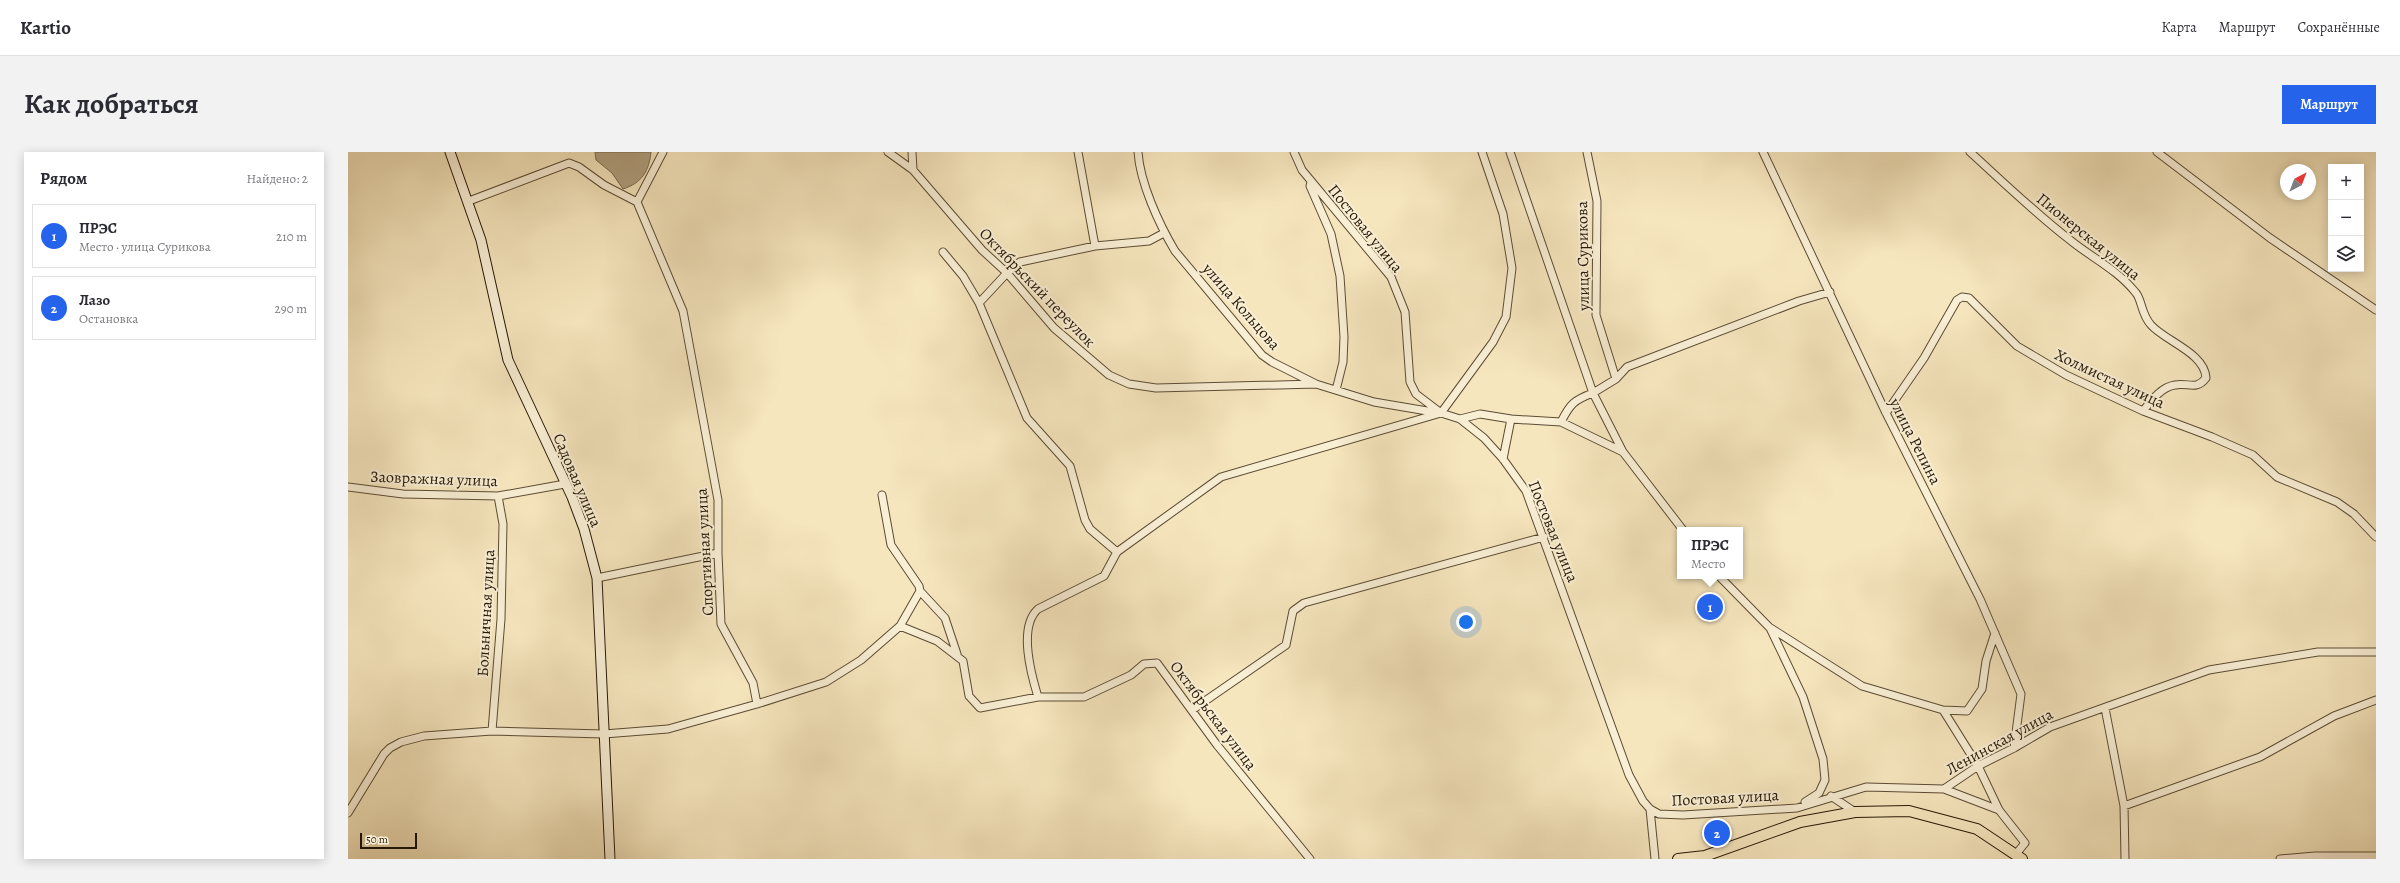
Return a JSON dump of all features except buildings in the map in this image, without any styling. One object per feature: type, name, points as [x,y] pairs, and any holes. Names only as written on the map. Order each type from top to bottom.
[{"type":"main road","points":[[1678,859],[1705,856],[1800,822],[1854,812],[1909,811],[1978,829],[2019,856]]},
{"type":"street","name":"Садовая улица","points":[[450,152],[469,201],[481,240],[508,360],[566,484],[584,529],[596,578],[610,859]]},
{"type":"street","points":[[469,201],[569,163],[580,167],[604,185],[637,202],[663,152]]},
{"type":"street","name":"Октябрьский переулок","points":[[889,152],[912,170],[982,250],[1007,272],[1054,328],[1109,375],[1129,384],[1156,388],[1316,384]]},
{"type":"street","points":[[912,152],[912,170]]},
{"type":"street","points":[[1078,152],[1096,246]]},
{"type":"street","name":"улица Кольцова","points":[[1138,152],[1139,167],[1164,233],[1176,251],[1262,355],[1316,384],[1374,402],[1441,413]]},
{"type":"street","name":"Постовая улица","points":[[1294,152],[1302,170],[1311,182],[1391,277],[1405,312],[1410,382],[1416,394],[1441,413],[1460,419],[1484,438],[1503,459],[1526,490],[1544,537],[1585,658],[1629,775],[1643,801],[1650,809],[1659,814],[1683,815],[1797,808]]},
{"type":"street","points":[[1038,697],[1032,675],[1027,638],[1031,615],[1104,576],[1117,552],[1221,477],[1441,413],[1493,342],[1506,317],[1512,268],[1503,214],[1482,152]]},
{"type":"street","points":[[1510,152],[1593,393],[1623,452],[1681,527]]},
{"type":"street","name":"улица Сурикова","points":[[1587,152],[1597,201],[1596,315],[1616,379]]},
{"type":"street","name":"улица Репина","points":[[1763,152],[1886,413],[1977,592],[1995,633],[2020,694],[2014,748]]},
{"type":"street","name":"Пионерская улица","points":[[1970,152],[2070,240],[2121,276],[2137,294],[2142,313],[2152,326],[2178,344],[2203,366],[2206,378],[2202,383],[2192,387],[2175,384],[2157,394],[2143,411]]},
{"type":"street","points":[[2157,152],[2270,238],[2376,310]]},
{"type":"street","name":"Постовая улица","points":[[1311,182],[1310,186],[1331,234],[1340,276],[1344,337],[1343,362],[1336,390]]},
{"type":"street","name":"Спортивная улица","points":[[637,202],[683,311],[695,368],[718,500],[718,554],[721,624],[753,683],[757,704]]},
{"type":"street","points":[[979,303],[1007,272],[1020,262],[1096,246],[1148,242],[1164,233]]},
{"type":"street","points":[[942,252],[963,276],[979,303],[1027,418],[1070,466],[1085,520],[1090,529],[1117,552]]},
{"type":"street","points":[[1561,422],[1568,408],[1576,400],[1593,393],[1616,379],[1627,367],[1799,301],[1830,292]]},
{"type":"street","name":"Холмистая улица","points":[[1886,413],[1924,358],[1957,300],[1962,296],[1969,298],[2017,346],[2066,375],[2143,411],[2212,437],[2253,455],[2277,477],[2337,502],[2354,514],[2376,537]]},
{"type":"street","points":[[1460,419],[1480,414],[1561,422],[1623,452]]},
{"type":"street","points":[[1503,459],[1511,418]]},
{"type":"street","name":"Заовражная улица","points":[[348,487],[403,494],[498,496],[566,484]]},
{"type":"street","points":[[882,495],[891,546],[919,586],[920,591],[945,618],[957,654]]},
{"type":"street","name":"Больничная улица","points":[[492,731],[501,619],[503,524],[498,496]]},
{"type":"street","points":[[1192,710],[1286,645],[1293,611],[1304,603],[1544,537]]},
{"type":"street","points":[[596,578],[718,554]]},
{"type":"street","points":[[1721,579],[1769,627],[1862,686],[1943,710],[1967,711],[1971,706],[1982,688],[1986,661],[1995,633]]},
{"type":"street","points":[[348,813],[377,764],[390,748],[424,736],[492,731],[604,734],[668,729],[757,704],[826,682],[861,660],[900,626],[920,591]]},
{"type":"street","points":[[900,626],[937,641],[957,654]]},
{"type":"street","points":[[1769,627],[1803,697],[1823,759],[1825,780],[1818,794],[1797,808],[1800,822]]},
{"type":"street","name":"Ленинская улица","points":[[1797,808],[1866,786],[1944,789],[1978,766],[2014,748],[2050,727],[2209,670],[2318,652],[2376,652]]},
{"type":"street","name":"Октябрьская улица","points":[[957,654],[963,661],[969,696],[980,708],[1038,697],[1084,697],[1131,675],[1144,664],[1152,662],[1157,663],[1217,745],[1310,859]]},
{"type":"street","points":[[2124,806],[2260,757],[2334,716],[2376,700]]},
{"type":"street","points":[[2105,708],[2124,806],[2125,859]]},
{"type":"street","points":[[1943,710],[1978,766],[1999,810],[2025,843],[2019,856]]},
{"type":"street","points":[[1944,789],[1999,810]]},
{"type":"street","points":[[1831,796],[1854,812]]},
{"type":"street","points":[[1650,809],[1655,859]]},
{"type":"street","points":[[2280,859],[2315,856],[2376,856]]},
{"type":"shaded area","points":[[595,152],[651,152],[648,165],[640,180],[623,189],[612,173],[596,160]]},
{"type":"place","name":"ПРЭС","points":[[1710,607]]},
{"type":"place","name":"Лазо","points":[[1717,833]]}]
